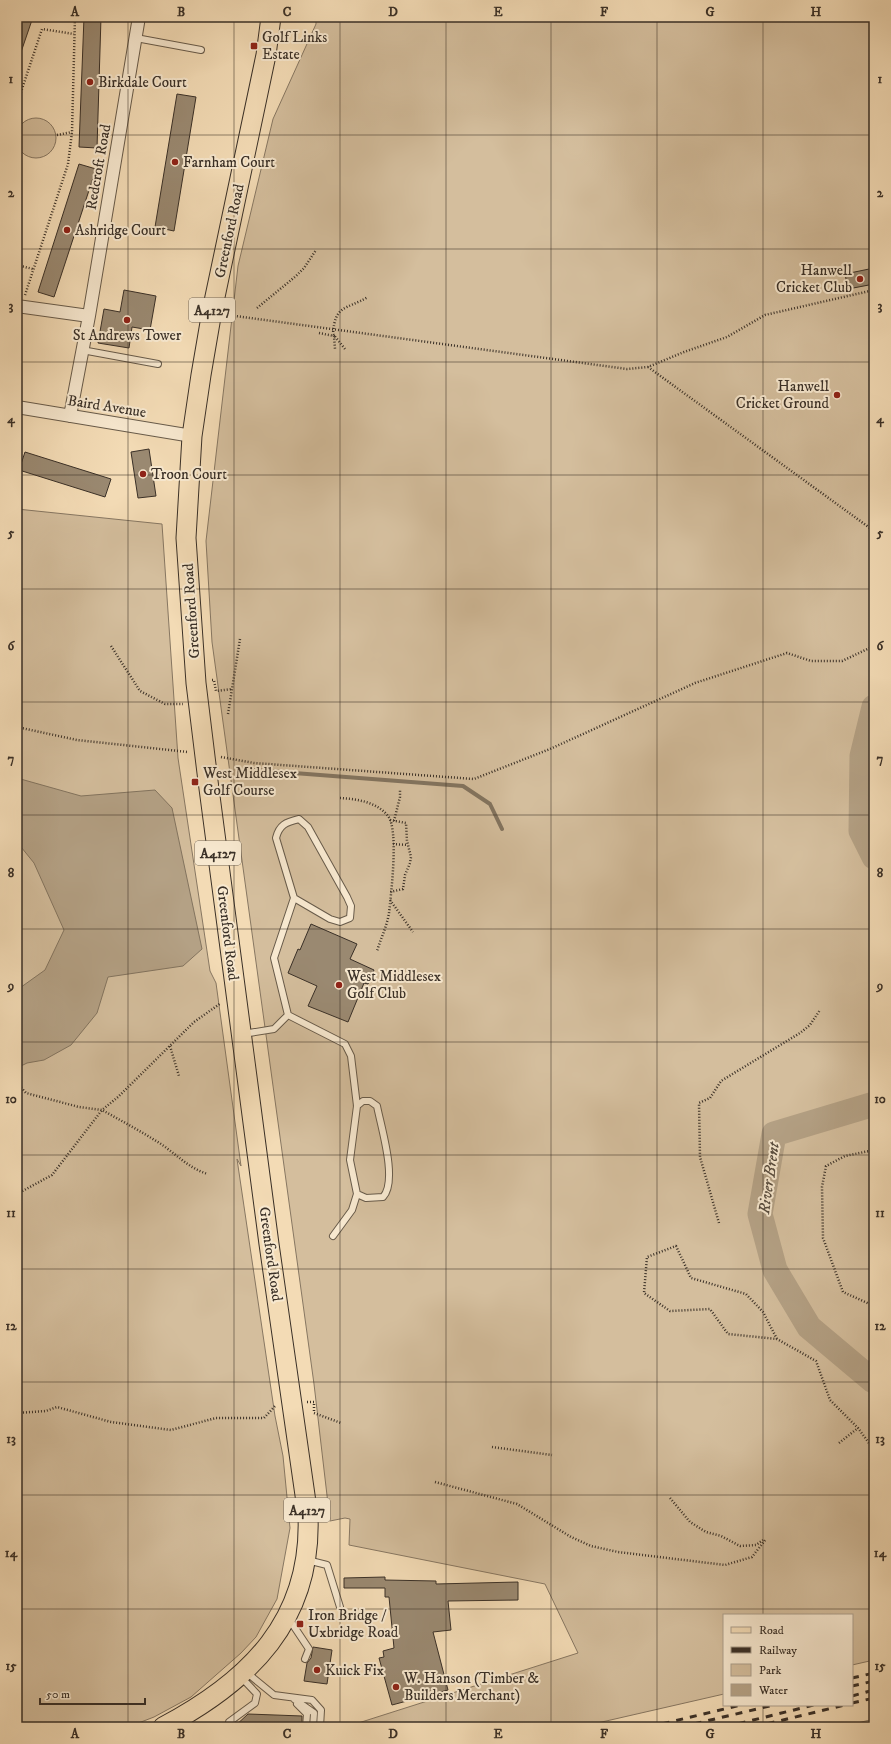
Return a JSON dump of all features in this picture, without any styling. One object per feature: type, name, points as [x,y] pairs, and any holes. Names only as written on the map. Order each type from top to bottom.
[{"type":"main road","name":"Greenford Road","points":[[163,1727],[187,1723],[243,1673],[263,1651],[288,1616],[295,1599],[306,1560],[308,1539],[308,1516],[241,1034],[196,683],[186,538],[192,436],[212,312],[266,55],[271,17]]},
{"type":"street","name":"Redcroft Road","points":[[70,416],[89,316],[139,17]]},
{"type":"street","points":[[20,307],[89,316]]},
{"type":"street","name":"Baird Avenue","points":[[17,407],[192,436]]},
{"type":"lane","points":[[136,38],[201,50]]},
{"type":"lane","points":[[82,350],[158,364]]},
{"type":"lane","points":[[294,898],[330,919],[340,922],[350,918],[351,906],[347,897],[308,827],[299,819],[287,822],[278,829],[276,838],[294,898],[274,958],[288,1014],[345,1044],[351,1056],[357,1106],[350,1160],[356,1194],[352,1210],[333,1236]]},
{"type":"lane","points":[[241,1034],[274,1029],[288,1014]]},
{"type":"lane","points":[[356,1194],[366,1198],[383,1197],[387,1193],[389,1161],[377,1106],[370,1101],[363,1101],[357,1106]]},
{"type":"lane","points":[[306,1560],[327,1565],[340,1607]]},
{"type":"lane","points":[[288,1616],[309,1649],[305,1659]]},
{"type":"lane","points":[[243,1673],[274,1695],[312,1700],[321,1710],[320,1727]]},
{"type":"lane","points":[[228,1727],[229,1722],[255,1703],[257,1694],[243,1673]]},
{"type":"lane","points":[[291,1697],[307,1714],[306,1727]]},
{"type":"lane","points":[[291,1697],[314,1713],[313,1727]]},
{"type":"path","points":[[20,307],[68,164],[72,132],[75,17]]},
{"type":"path","points":[[17,104],[42,29],[74,34]]},
{"type":"path","points":[[57,135],[72,132]]},
{"type":"path","points":[[257,308],[296,276],[304,268],[316,250]]},
{"type":"path","points":[[17,265],[33,269]]},
{"type":"path","points":[[212,312],[235,317],[627,369],[648,367],[684,352],[727,337],[765,315],[874,290]]},
{"type":"path","points":[[335,349],[333,329],[335,318],[338,313],[344,308],[368,297]]},
{"type":"path","points":[[319,334],[334,336],[345,349]]},
{"type":"path","points":[[648,367],[874,531]]},
{"type":"path","points":[[228,714],[240,639]]},
{"type":"path","points":[[110,646],[140,691],[165,704],[199,703]]},
{"type":"path","points":[[205,754],[254,764],[474,779],[550,750],[695,682],[787,653],[811,661],[842,661],[874,646]]},
{"type":"path","points":[[210,680],[214,680],[216,691],[232,689]]},
{"type":"path","points":[[17,727],[77,740],[184,752]]},
{"type":"path","points":[[394,821],[400,797],[400,790]]},
{"type":"path","points":[[340,798],[352,798],[372,804],[388,816],[393,833],[390,899],[386,924],[377,951]]},
{"type":"path","points":[[389,820],[406,823],[410,863],[405,875],[403,889],[390,892]]},
{"type":"path","points":[[393,844],[408,845]]},
{"type":"path","points":[[390,899],[413,932]]},
{"type":"path","points":[[17,1194],[52,1175],[102,1110],[118,1097],[194,1022],[236,992]]},
{"type":"path","points":[[719,1223],[700,1157],[699,1103],[710,1098],[721,1081],[800,1033],[810,1025],[820,1010]]},
{"type":"path","points":[[170,1046],[179,1076]]},
{"type":"path","points":[[17,1083],[26,1093],[79,1107],[102,1110],[176,1154],[196,1171],[208,1174]]},
{"type":"path","points":[[874,1150],[845,1156],[826,1166],[822,1187],[823,1238],[843,1292],[874,1306]]},
{"type":"path","points":[[777,1339],[763,1312],[746,1294],[691,1278],[676,1246],[647,1257],[644,1293],[670,1311],[710,1309],[728,1334],[777,1339],[816,1361],[830,1400],[858,1428],[874,1450]]},
{"type":"path","points":[[17,1413],[46,1411],[57,1407],[110,1422],[170,1430],[216,1418],[264,1418]]},
{"type":"path","points":[[839,1443],[858,1428]]},
{"type":"path","points":[[492,1447],[552,1455]]},
{"type":"path","points":[[435,1482],[516,1504],[571,1537],[591,1546],[618,1552],[725,1565],[752,1557],[766,1539],[756,1545],[740,1546],[735,1544],[721,1536],[698,1528],[690,1522],[670,1498]]},
{"type":"green space","name":"West Middlesex Golf Course","points":[[316,17],[874,17],[874,1660],[853,1665],[853,1614],[723,1614],[723,1694],[580,1727],[351,1727],[352,1725],[578,1653],[545,1584],[349,1545],[350,1519],[345,1518],[330,1521],[314,1384],[212,642],[206,541],[238,266],[273,119],[316,24]]},
{"type":"green space","points":[[40,118],[47,121],[53,127],[56,138],[55,146],[47,155],[40,158],[32,158],[25,155],[17,146],[16,134],[19,127],[28,119]]},
{"type":"green space","name":"West Middlesex Golf Course","points":[[17,509],[162,524],[178,758],[210,971],[216,983],[241,1166],[237,1159],[275,1416],[283,1456],[290,1528],[277,1599],[256,1637],[241,1653],[191,1697],[154,1717],[128,1727],[17,1727]]},
{"type":"green space","points":[[874,1719],[874,1727],[841,1727]]},
{"type":"water","points":[[17,778],[81,796],[155,790],[172,808],[202,949],[183,966],[108,977],[97,1013],[71,1045],[44,1060],[27,1063],[17,1068],[17,990],[45,970],[64,930],[34,863],[17,842]]},
{"type":"building","points":[[17,17],[33,17],[19,58],[17,58]]},
{"type":"building","name":"Birkdale Court","points":[[84,17],[101,17],[97,148],[79,147]]},
{"type":"building","name":"Farnham Court","points":[[177,94],[196,97],[174,231],[155,227]]},
{"type":"building","name":"Ashridge Court","points":[[79,164],[96,169],[54,297],[38,292]]},
{"type":"building","name":"Hanwell Cricket Club","points":[[874,268],[874,284],[848,289],[845,274]]},
{"type":"building","name":"St Andrews Tower","points":[[124,290],[156,296],[150,330],[132,327],[129,348],[98,343],[104,309],[120,312]]},
{"type":"building","name":"Troon Court","points":[[149,449],[156,496],[138,498],[131,452]]},
{"type":"building","points":[[25,452],[111,479],[105,497],[19,470]]},
{"type":"building","name":"West Middlesex Golf Club","points":[[311,924],[357,944],[350,959],[374,970],[368,984],[364,983],[348,1022],[308,1006],[317,986],[288,973]]},
{"type":"building","points":[[385,1577],[385,1580],[436,1581],[436,1584],[518,1582],[518,1600],[448,1601],[451,1630],[433,1632],[448,1690],[392,1705],[379,1658],[384,1657],[383,1651],[394,1648],[389,1597],[385,1597],[385,1588],[344,1588],[344,1578]]},
{"type":"building","name":"Kuick Fix","points":[[313,1647],[332,1650],[327,1684],[304,1681],[307,1663],[311,1658]]},
{"type":"building","points":[[248,1714],[302,1716],[302,1727],[234,1727]]},
{"type":"waterway","name":"River Brent","points":[[874,707],[862,756],[861,831],[874,857]]},
{"type":"waterway","points":[[255,770],[463,786],[490,804],[502,829]]},
{"type":"waterway","name":"River Brent","points":[[874,1104],[774,1134],[760,1214],[775,1270],[809,1327],[874,1381]]},
{"type":"railway","points":[[853,1678],[874,1673]]},
{"type":"railway","points":[[853,1686],[874,1681]]},
{"type":"railway","points":[[853,1696],[874,1690]]},
{"type":"railway","points":[[853,1703],[874,1698]]},
{"type":"railway","points":[[649,1727],[737,1706]]},
{"type":"railway","points":[[681,1727],[770,1706]]},
{"type":"railway","points":[[725,1727],[810,1706]]},
{"type":"railway","points":[[754,1727],[841,1706]]},
{"type":"place","name":"Golf Links Estate","points":[[254,46]]},
{"type":"place","name":"Birkdale Court","points":[[90,82]]},
{"type":"place","name":"Farnham Court","points":[[175,162]]},
{"type":"place","name":"Ashridge Court","points":[[67,230]]},
{"type":"place","name":"Hanwell Cricket Club","points":[[860,279]]},
{"type":"place","name":"St Andrews Tower","points":[[127,320]]},
{"type":"place","name":"Hanwell Cricket Ground","points":[[837,395]]},
{"type":"place","name":"Troon Court","points":[[143,474]]},
{"type":"place","name":"West Middlesex Golf Course","points":[[195,782]]},
{"type":"place","name":"West Middlesex Golf Club","points":[[339,985]]},
{"type":"place","name":"Iron Bridge / Uxbridge Road","points":[[300,1624]]},
{"type":"place","name":"Kuick Fix","points":[[317,1670]]},
{"type":"place","name":"W. Hanson (Timber & Builders Merchant)","points":[[396,1687]]}]
